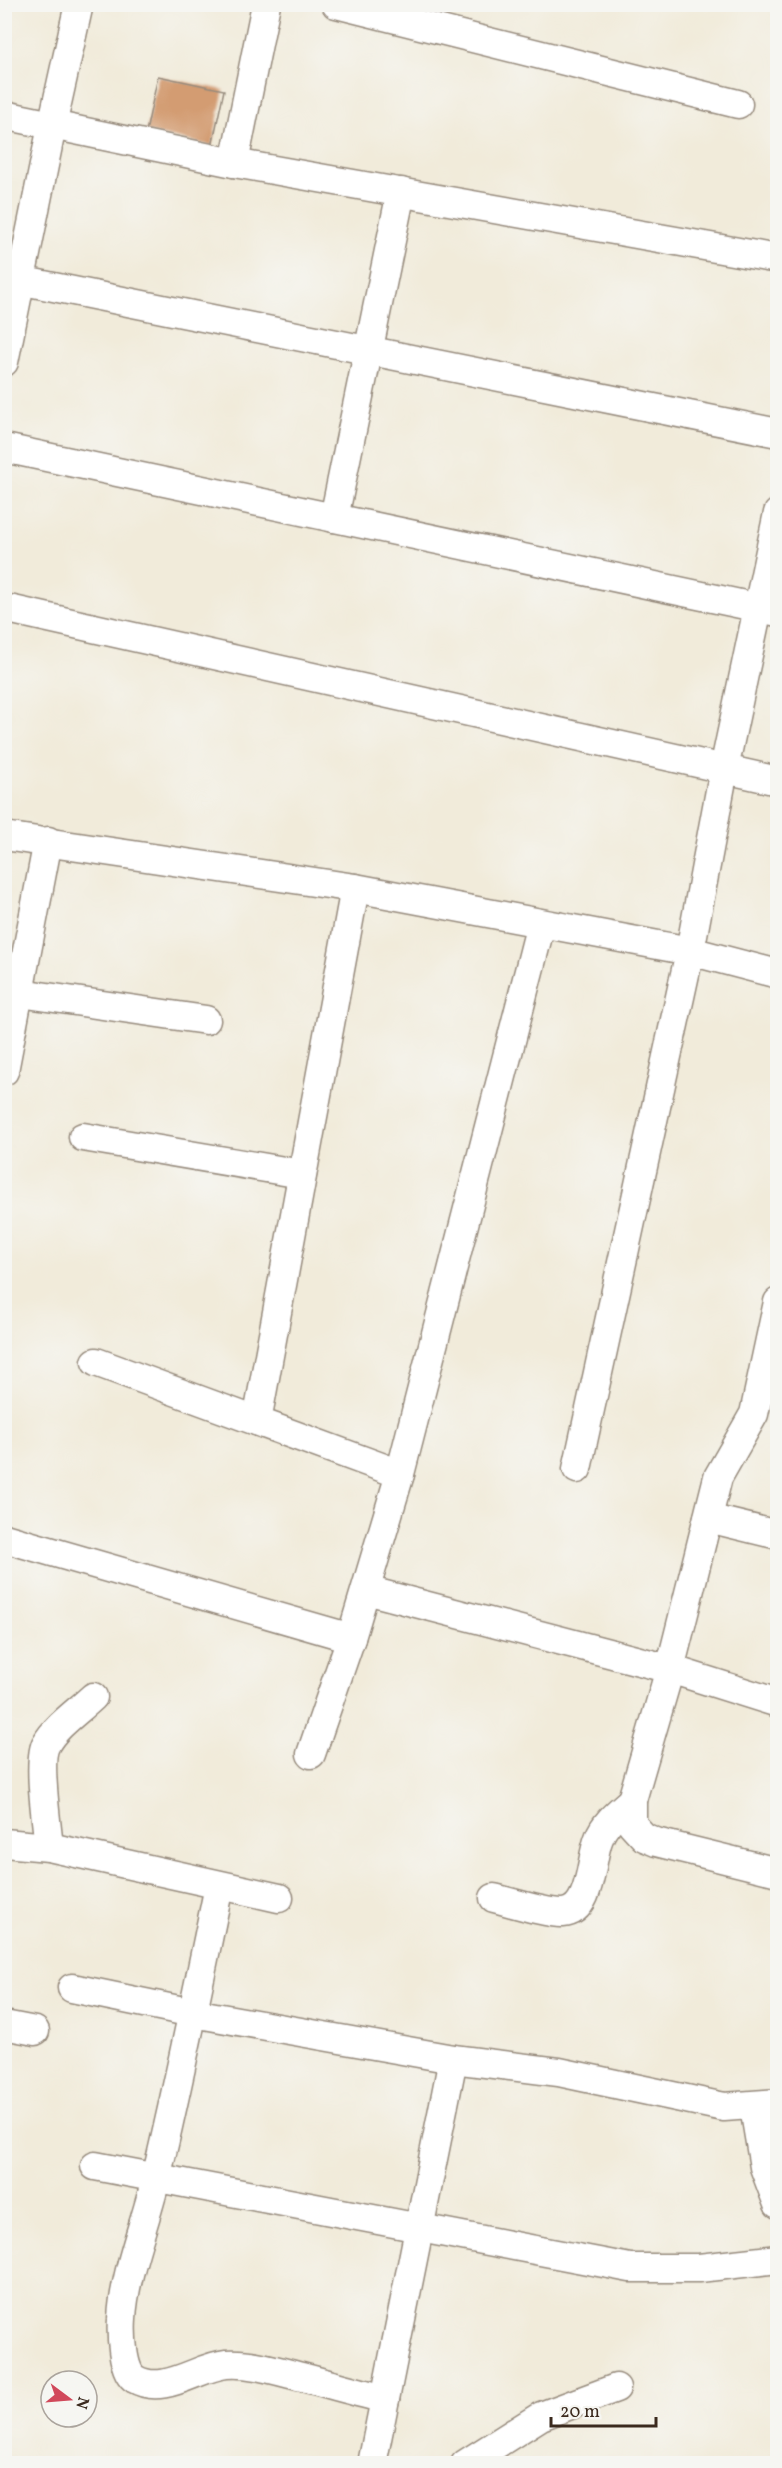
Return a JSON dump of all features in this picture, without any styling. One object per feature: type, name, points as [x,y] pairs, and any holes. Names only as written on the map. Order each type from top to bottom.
[{"type":"street","points":[[4,362],[13,279],[52,126],[79,4]]},
{"type":"street","points":[[234,163],[266,4]]},
{"type":"street","points":[[336,4],[738,104]]},
{"type":"street","points":[[4,115],[234,163],[777,260]]},
{"type":"street","points":[[334,518],[401,192]]},
{"type":"street","points":[[13,279],[777,433]]},
{"type":"street","points":[[4,448],[767,609]]},
{"type":"street","points":[[577,1469],[690,951],[724,769],[767,609],[777,513]]},
{"type":"street","points":[[4,608],[777,781]]},
{"type":"street","points":[[4,836],[355,888],[690,951],[777,974]]},
{"type":"street","points":[[4,1071],[48,841]]},
{"type":"street","points":[[257,1422],[355,888]]},
{"type":"street","points":[[311,1754],[351,1638],[400,1474],[541,924]]},
{"type":"street","points":[[20,993],[206,1020]]},
{"type":"street","points":[[83,1137],[302,1174]]},
{"type":"street","points":[[777,1302],[754,1414],[718,1477],[670,1669],[632,1800],[632,1824],[644,1837],[777,1872]]},
{"type":"street","points":[[96,1362],[400,1474]]},
{"type":"street","points":[[708,1518],[777,1535]]},
{"type":"street","points":[[4,1538],[351,1638]]},
{"type":"street","points":[[366,1590],[670,1669],[777,1703]]},
{"type":"street","points":[[49,1847],[42,1764],[44,1746],[55,1732],[93,1697]]},
{"type":"street","points":[[494,1898],[562,1913],[574,1910],[584,1898],[599,1838],[608,1822],[632,1800]]},
{"type":"street","points":[[4,1844],[49,1847],[279,1898]]},
{"type":"street","points":[[219,1886],[157,2176],[125,2293],[122,2320],[126,2369],[133,2379],[150,2384],[164,2384],[212,2366],[246,2365],[266,2368],[385,2399]]},
{"type":"street","points":[[72,1988],[193,2013],[453,2059],[559,2072],[724,2107],[766,2105],[764,2167],[777,2204]]},
{"type":"street","points":[[4,2025],[35,2031]]},
{"type":"street","points":[[372,2463],[453,2059]]},
{"type":"street","points":[[95,2166],[630,2268],[699,2268],[777,2259]]},
{"type":"street","points":[[465,2463],[541,2416],[616,2388]]},
{"type":"building","points":[[158,76],[224,90],[212,146],[146,132]]}]
